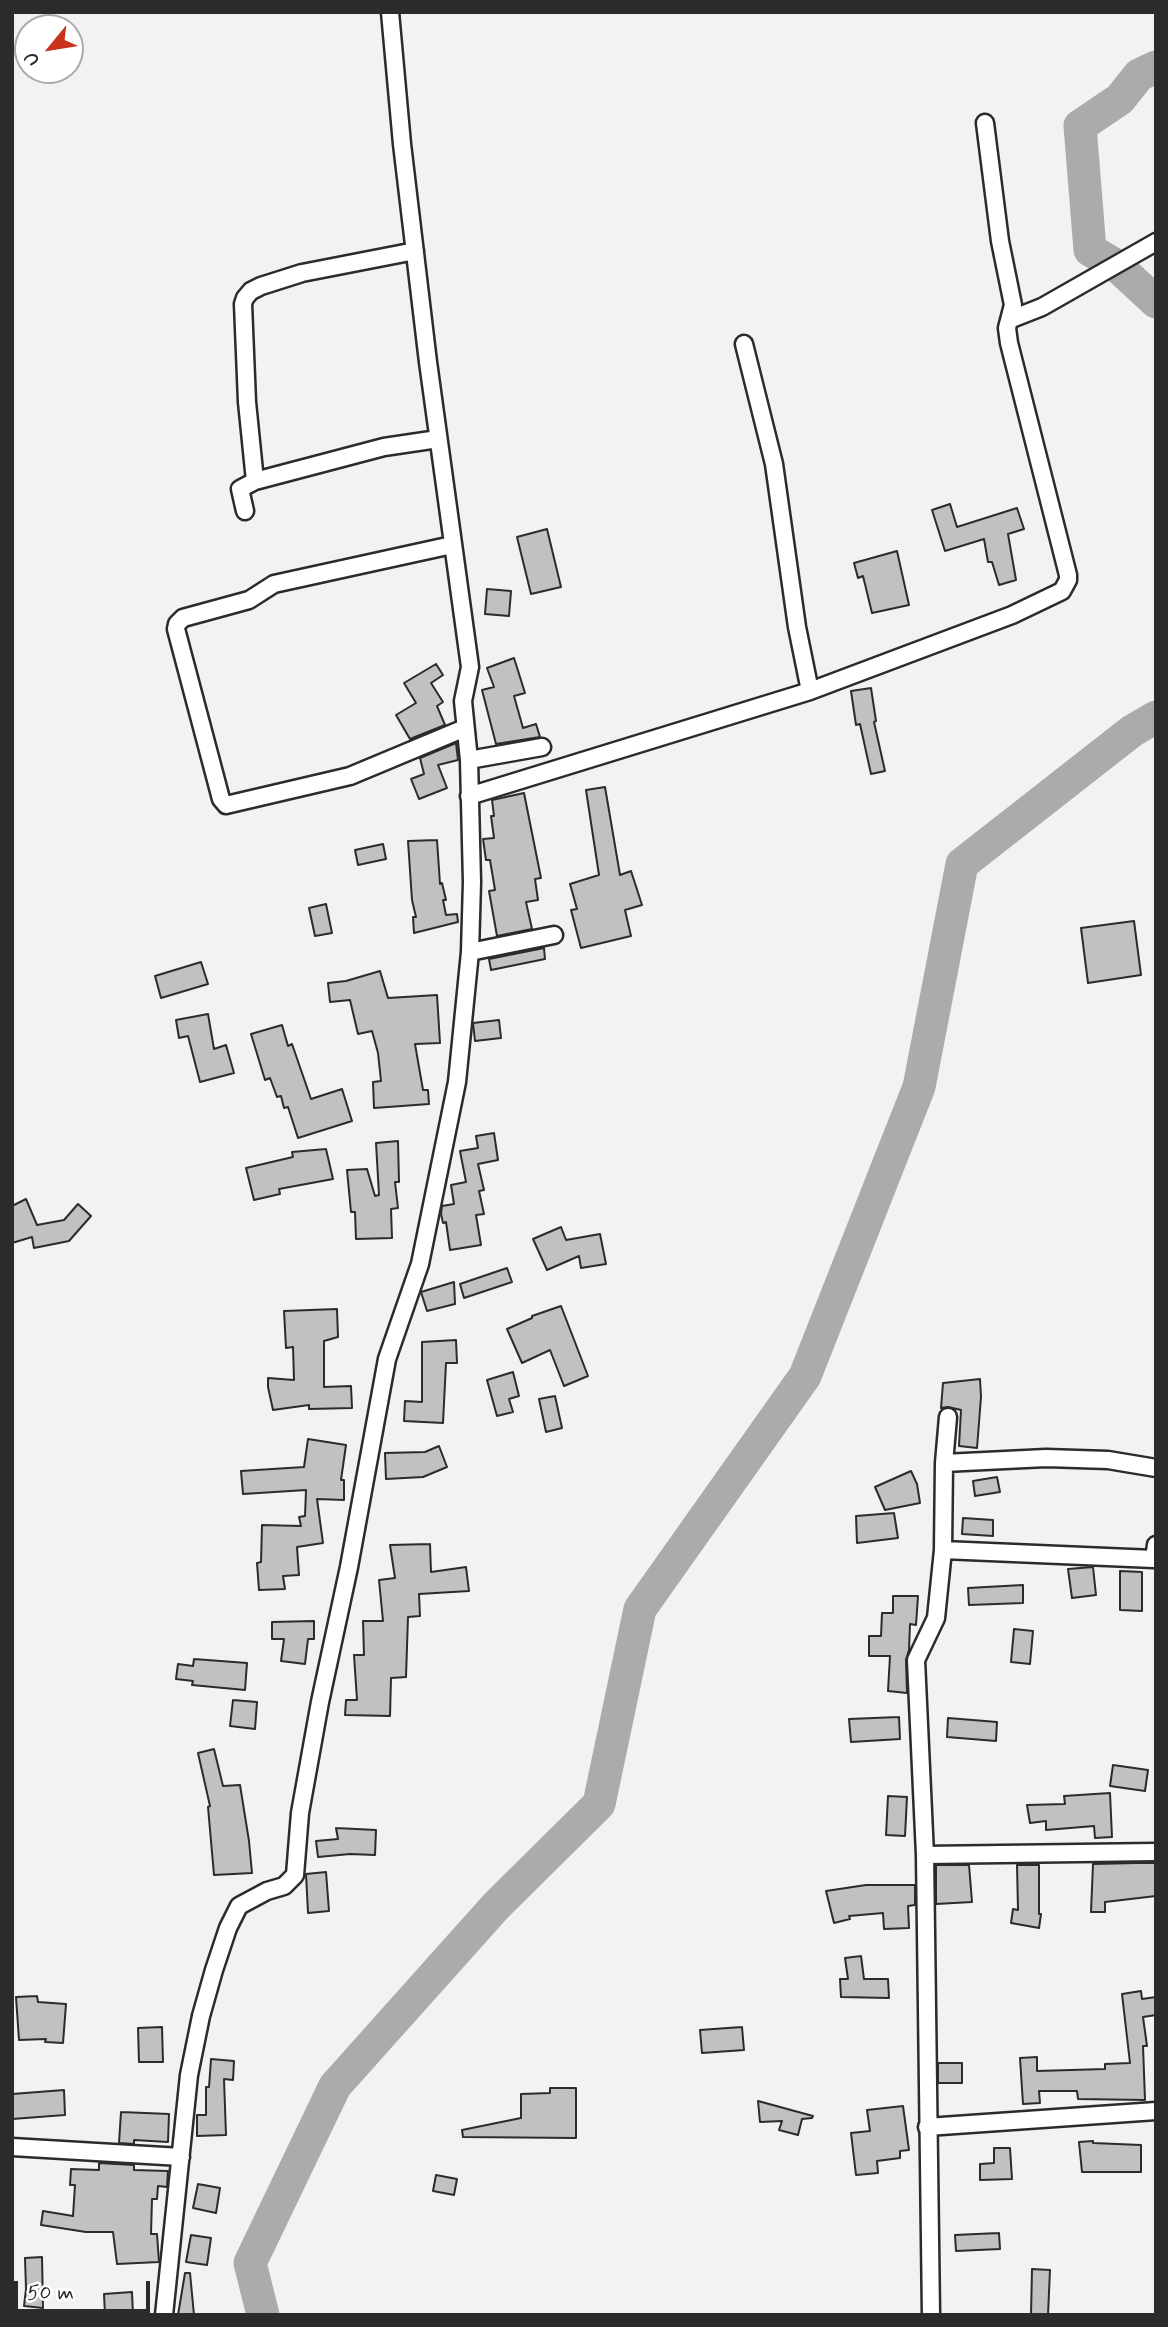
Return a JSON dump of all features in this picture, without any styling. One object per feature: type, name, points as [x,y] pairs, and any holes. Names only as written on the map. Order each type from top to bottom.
[{"type":"street","points":[[164,2315],[189,2075],[211,1981],[228,1928],[239,1906],[267,1891],[284,1886],[295,1875],[300,1813],[313,1739],[349,1567],[387,1359],[420,1264],[457,1082],[470,952],[472,882],[469,760],[463,702],[470,667],[415,251],[390,12]]},
{"type":"street","points":[[470,796],[810,691],[1012,615],[1056,596],[1066,585],[1068,575],[1009,343],[1009,320],[1013,305],[1000,241],[985,123]]},
{"type":"street","points":[[1009,320],[1058,299],[1126,257],[1156,242]]},
{"type":"street","points":[[255,481],[247,402],[243,304],[246,298],[251,291],[261,286],[302,273],[415,251]]},
{"type":"street","points":[[744,344],[775,464],[797,627],[810,691]]},
{"type":"street","points":[[246,511],[240,489],[255,481],[384,447],[438,439]]},
{"type":"street","points":[[452,545],[274,584],[249,600],[183,618],[176,629],[221,799],[226,805],[350,776],[466,728]]},
{"type":"street","points":[[469,760],[542,747]]},
{"type":"street","points":[[470,952],[554,935]]},
{"type":"street","points":[[931,2315],[925,1855],[916,1660],[936,1618],[943,1550],[944,1462],[948,1417]]},
{"type":"street","points":[[944,1462],[1046,1458],[1108,1460],[1156,1468]]},
{"type":"street","points":[[943,1550],[1154,1559],[1156,1545]]},
{"type":"street","points":[[925,1855],[1156,1852]]},
{"type":"street","points":[[928,2127],[1156,2111]]},
{"type":"street","points":[[12,2147],[181,2157]]},
{"type":"building","points":[[950,504],[957,527],[1017,508],[1024,529],[1008,534],[1016,580],[999,585],[992,562],[988,562],[984,539],[945,551],[932,510]]},
{"type":"building","points":[[547,529],[561,587],[531,594],[517,537]]},
{"type":"building","points":[[897,551],[909,605],[872,613],[863,576],[858,578],[854,563]]},
{"type":"building","points":[[487,589],[511,591],[509,616],[485,614]]},
{"type":"building","points":[[514,658],[525,693],[514,696],[523,728],[536,724],[540,737],[496,744],[482,690],[494,687],[487,668]]},
{"type":"building","points":[[436,664],[443,675],[431,683],[443,702],[437,706],[445,725],[410,739],[396,715],[416,703],[404,683]]},
{"type":"building","points":[[871,688],[874,722],[885,771],[871,774],[860,724],[856,725],[851,691]]},
{"type":"building","points":[[456,743],[458,760],[438,765],[447,788],[419,799],[411,779],[424,774],[420,758]]},
{"type":"building","points":[[605,787],[620,875],[631,871],[642,905],[625,910],[631,936],[581,948],[571,910],[577,909],[570,884],[599,875],[586,790]]},
{"type":"building","points":[[524,793],[541,878],[535,879],[538,900],[526,902],[532,929],[497,936],[489,891],[495,890],[483,839],[494,838],[492,800]]},
{"type":"building","points":[[437,840],[440,884],[442,883],[446,900],[443,900],[446,915],[457,914],[458,922],[414,933],[413,917],[416,917],[412,900],[408,841]]},
{"type":"building","points":[[383,844],[386,859],[358,865],[355,850]]},
{"type":"building","points":[[326,904],[332,933],[315,936],[309,908]]},
{"type":"building","points":[[1134,921],[1141,975],[1088,983],[1081,928]]},
{"type":"building","points":[[544,948],[545,959],[491,970],[489,959]]},
{"type":"building","points":[[201,962],[208,984],[161,998],[155,976]]},
{"type":"building","points":[[380,971],[388,998],[437,995],[440,1043],[415,1044],[423,1090],[428,1090],[429,1104],[374,1108],[373,1082],[381,1081],[372,1031],[358,1034],[350,1000],[330,1002],[328,983]]},
{"type":"building","points":[[208,1014],[214,1049],[226,1045],[234,1073],[200,1082],[188,1036],[179,1038],[176,1020]]},
{"type":"building","points":[[499,1020],[501,1038],[475,1041],[473,1023]]},
{"type":"building","points":[[282,1025],[288,1046],[292,1044],[311,1099],[342,1089],[352,1121],[298,1138],[288,1107],[284,1108],[281,1096],[277,1097],[270,1078],[265,1080],[251,1034]]},
{"type":"building","points":[[494,1133],[498,1160],[478,1164],[484,1190],[479,1191],[484,1214],[476,1215],[481,1245],[450,1250],[446,1222],[443,1223],[441,1214],[442,1206],[454,1204],[451,1185],[466,1182],[460,1151],[478,1148],[476,1136]]},
{"type":"building","points":[[398,1141],[399,1182],[395,1182],[398,1208],[391,1209],[392,1238],[356,1239],[355,1212],[351,1212],[347,1170],[367,1169],[375,1196],[379,1195],[376,1143]]},
{"type":"building","points":[[326,1149],[333,1179],[279,1189],[280,1194],[254,1200],[246,1168],[293,1157],[292,1152]]},
{"type":"building","points":[[26,1199],[37,1225],[64,1220],[78,1204],[91,1216],[69,1241],[34,1248],[32,1237],[12,1243],[12,1206]]},
{"type":"building","points":[[561,1227],[566,1240],[600,1234],[606,1264],[581,1268],[579,1256],[547,1270],[533,1239]]},
{"type":"building","points":[[507,1268],[512,1282],[464,1298],[460,1284]]},
{"type":"building","points":[[454,1282],[455,1304],[427,1311],[421,1292]]},
{"type":"building","points":[[561,1306],[588,1376],[564,1386],[550,1350],[522,1363],[507,1329],[532,1316]]},
{"type":"building","points":[[337,1309],[338,1337],[324,1341],[324,1387],[351,1386],[352,1408],[309,1409],[309,1405],[273,1410],[268,1378],[294,1380],[293,1347],[286,1348],[284,1311]]},
{"type":"building","points":[[456,1340],[457,1363],[446,1363],[443,1423],[404,1421],[405,1401],[422,1402],[422,1342]]},
{"type":"building","points":[[513,1372],[519,1396],[509,1399],[513,1412],[497,1416],[487,1380]]},
{"type":"building","points":[[980,1379],[977,1448],[959,1446],[961,1410],[941,1408],[943,1383]]},
{"type":"building","points":[[555,1396],[562,1428],[546,1432],[539,1399]]},
{"type":"building","points":[[308,1439],[346,1445],[341,1480],[344,1480],[344,1500],[317,1499],[323,1543],[297,1547],[299,1575],[283,1576],[285,1589],[259,1590],[257,1563],[261,1562],[262,1525],[301,1526],[299,1517],[305,1516],[306,1490],[243,1494],[241,1471],[304,1467]]},
{"type":"building","points":[[439,1446],[447,1467],[423,1477],[386,1479],[385,1453],[425,1452]]},
{"type":"building","points":[[911,1471],[917,1484],[920,1503],[885,1510],[875,1487]]},
{"type":"building","points":[[997,1477],[1000,1492],[975,1496],[973,1481]]},
{"type":"building","points":[[894,1513],[898,1538],[857,1543],[856,1516]]},
{"type":"building","points":[[963,1518],[993,1520],[993,1536],[962,1534]]},
{"type":"building","points":[[430,1544],[431,1572],[466,1567],[469,1591],[419,1594],[420,1616],[408,1617],[406,1677],[391,1678],[390,1716],[345,1715],[346,1700],[357,1700],[354,1655],[364,1655],[363,1621],[383,1621],[379,1580],[395,1578],[390,1545]]},
{"type":"building","points":[[1093,1567],[1096,1595],[1072,1598],[1068,1569]]},
{"type":"building","points":[[1120,1571],[1142,1572],[1142,1611],[1120,1610]]},
{"type":"building","points":[[1023,1585],[1023,1603],[969,1605],[968,1588]]},
{"type":"building","points":[[893,1596],[918,1596],[916,1625],[910,1624],[906,1660],[907,1693],[888,1691],[890,1656],[869,1656],[869,1636],[881,1636],[882,1613],[893,1613]]},
{"type":"building","points":[[314,1621],[314,1639],[308,1639],[305,1664],[281,1661],[284,1639],[272,1639],[272,1622]]},
{"type":"building","points":[[1014,1629],[1033,1631],[1030,1664],[1011,1662]]},
{"type":"building","points":[[194,1659],[247,1663],[245,1690],[192,1685],[193,1681],[176,1679],[178,1664],[193,1666]]},
{"type":"building","points":[[233,1700],[257,1702],[255,1729],[230,1726]]},
{"type":"building","points":[[899,1717],[900,1739],[851,1742],[849,1719]]},
{"type":"building","points":[[948,1718],[997,1722],[996,1741],[947,1737]]},
{"type":"building","points":[[214,1749],[223,1786],[240,1785],[252,1873],[214,1875],[210,1806],[198,1753]]},
{"type":"building","points":[[1113,1765],[1148,1770],[1145,1791],[1110,1786]]},
{"type":"building","points":[[1110,1793],[1112,1837],[1095,1838],[1094,1826],[1046,1830],[1046,1821],[1030,1823],[1027,1805],[1065,1804],[1064,1796]]},
{"type":"building","points":[[888,1796],[907,1797],[905,1836],[886,1835]]},
{"type":"building","points":[[336,1828],[376,1830],[375,1855],[318,1857],[316,1841],[338,1839]]},
{"type":"building","points":[[1156,1863],[1156,1896],[1105,1902],[1105,1912],[1091,1912],[1093,1864]]},
{"type":"building","points":[[936,1865],[969,1865],[972,1902],[936,1904]]},
{"type":"building","points":[[1017,1865],[1039,1865],[1039,1928],[1011,1923],[1013,1909],[1018,1910]]},
{"type":"building","points":[[326,1872],[329,1911],[308,1913],[306,1874]]},
{"type":"building","points":[[866,1885],[915,1885],[915,1905],[908,1906],[909,1928],[884,1929],[883,1913],[849,1916],[850,1919],[834,1923],[826,1891]]},
{"type":"building","points":[[861,1956],[864,1979],[888,1979],[889,1998],[841,1997],[840,1979],[848,1979],[845,1958]]},
{"type":"building","points":[[1141,1991],[1142,1999],[1156,1997],[1156,2015],[1143,2017],[1147,2046],[1143,2046],[1145,2100],[1078,2099],[1077,2091],[1039,2091],[1040,2103],[1023,2104],[1020,2058],[1037,2057],[1037,2071],[1105,2069],[1105,2064],[1130,2063],[1122,1994]]},
{"type":"building","points":[[37,1996],[38,2002],[66,2004],[63,2043],[45,2042],[46,2039],[19,2040],[16,1997]]},
{"type":"building","points":[[162,2027],[163,2062],[139,2062],[138,2028]]},
{"type":"building","points":[[742,2027],[744,2050],[702,2053],[700,2030]]},
{"type":"building","points":[[211,2059],[234,2061],[233,2080],[224,2079],[226,2135],[197,2136],[197,2115],[206,2115],[206,2087],[209,2087]]},
{"type":"building","points":[[938,2063],[962,2063],[962,2083],[938,2083]]},
{"type":"building","points":[[550,2088],[576,2088],[576,2138],[463,2137],[462,2130],[521,2118],[521,2094],[550,2093]]},
{"type":"building","points":[[64,2090],[65,2115],[12,2119],[12,2094]]},
{"type":"building","points":[[758,2101],[813,2116],[802,2119],[798,2135],[779,2130],[782,2121],[760,2122]]},
{"type":"building","points":[[903,2106],[909,2150],[900,2151],[900,2158],[877,2161],[878,2173],[856,2175],[851,2133],[870,2131],[867,2110]]},
{"type":"building","points":[[121,2112],[169,2114],[168,2142],[134,2140],[134,2144],[119,2143]]},
{"type":"building","points":[[1079,2142],[1141,2145],[1141,2172],[1082,2172]]},
{"type":"building","points":[[994,2148],[1010,2148],[1012,2179],[980,2180],[980,2164],[994,2163]]},
{"type":"building","points":[[99,2163],[134,2165],[134,2170],[168,2171],[167,2187],[158,2186],[157,2199],[152,2199],[151,2234],[157,2234],[159,2262],[117,2264],[113,2232],[86,2232],[41,2225],[43,2211],[73,2216],[75,2185],[70,2185],[71,2169],[99,2170]]},
{"type":"building","points":[[436,2175],[457,2179],[454,2195],[433,2191]]},
{"type":"building","points":[[198,2184],[220,2188],[216,2213],[193,2208]]},
{"type":"building","points":[[999,2233],[1000,2249],[956,2251],[955,2235]]},
{"type":"building","points":[[191,2235],[211,2238],[207,2265],[186,2262]]},
{"type":"building","points":[[42,2257],[43,2308],[24,2306],[25,2258]]},
{"type":"building","points":[[1032,2269],[1050,2270],[1048,2315],[1031,2315]]},
{"type":"building","points":[[185,2273],[190,2273],[194,2315],[178,2315]]},
{"type":"building","points":[[132,2292],[133,2315],[105,2315],[104,2294]]},
{"type":"waterway","points":[[1156,67],[1139,75],[1120,99],[1080,126],[1090,250],[1117,266],[1156,302]]},
{"type":"waterway","points":[[263,2315],[250,2263],[335,2086],[496,1906],[599,1804],[640,1609],[805,1376],[919,1087],[962,864],[1132,731],[1156,717]]}]
